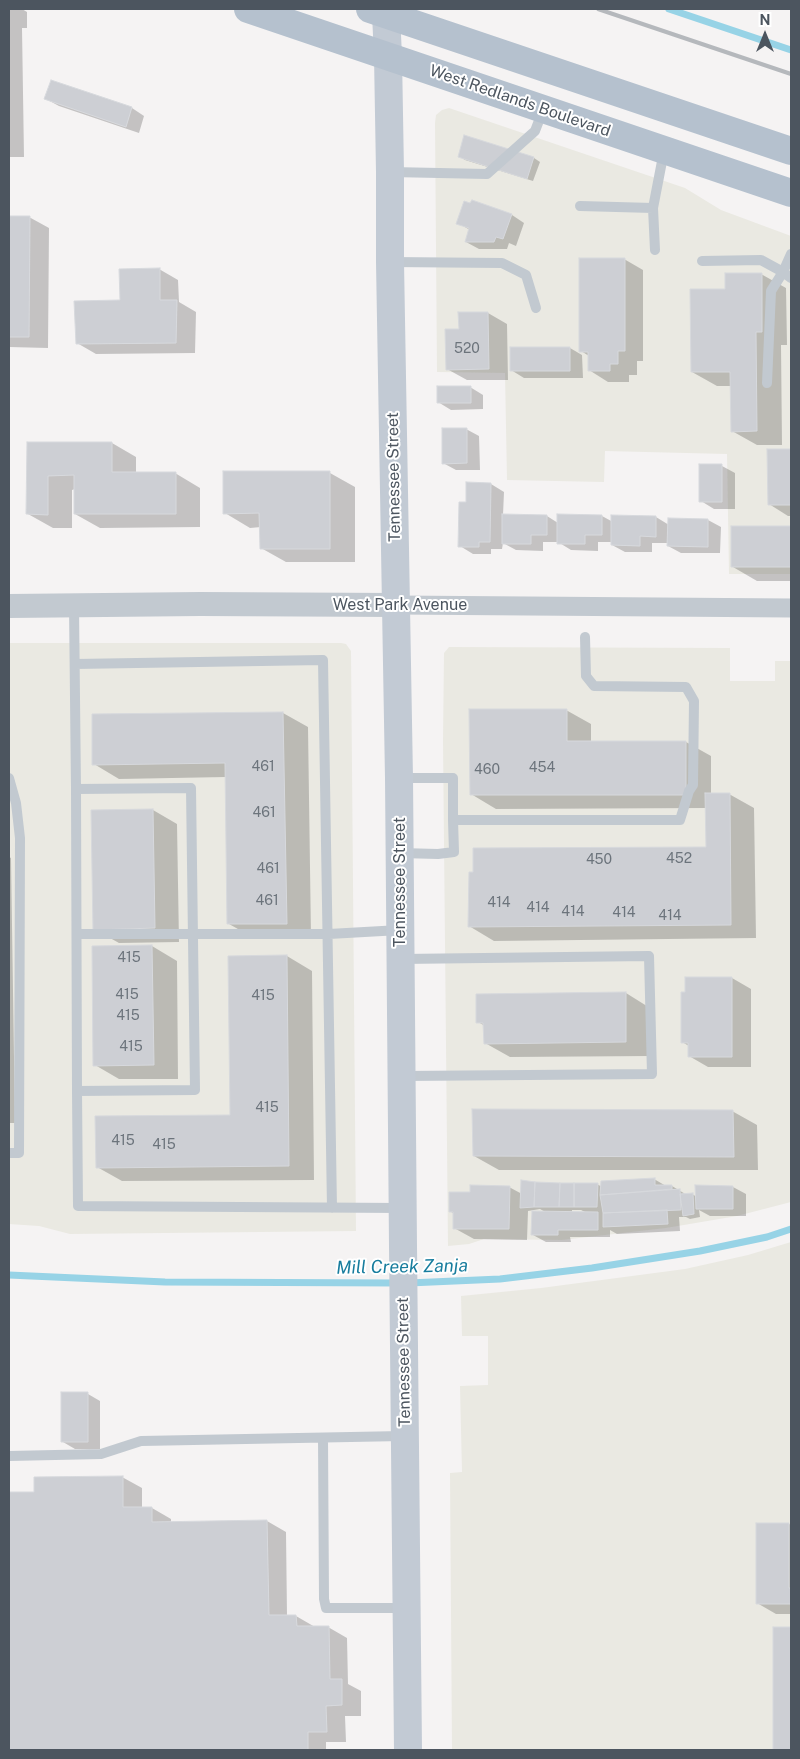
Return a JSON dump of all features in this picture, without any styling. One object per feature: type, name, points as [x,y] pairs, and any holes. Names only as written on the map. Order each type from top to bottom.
[{"type":"main road","name":"West Redlands Boulevard","points":[[248,9],[791,193]]},
{"type":"main road","name":"Tennessee Street","points":[[382,10],[388,56],[400,778],[402,1208],[408,1750]]},
{"type":"main road","points":[[382,10],[791,151]]},
{"type":"street","name":"West Park Avenue","points":[[9,606],[396,605],[791,608]]},
{"type":"lane","points":[[390,172],[487,174],[535,131],[543,110]]},
{"type":"lane","points":[[655,250],[653,208],[665,150]]},
{"type":"lane","points":[[580,206],[653,208]]},
{"type":"lane","points":[[767,383],[771,291],[787,275],[791,254]]},
{"type":"lane","points":[[702,261],[761,260],[787,275]]},
{"type":"lane","points":[[390,262],[502,263],[526,275],[536,308]]},
{"type":"lane","points":[[74,605],[78,1206],[402,1208]]},
{"type":"lane","points":[[453,820],[680,820],[693,784],[694,701],[686,686],[594,686],[586,676],[585,637]]},
{"type":"lane","points":[[75,664],[323,660],[332,1208]]},
{"type":"lane","points":[[9,778],[16,803],[20,838],[19,1154],[9,1153]]},
{"type":"lane","points":[[400,778],[453,778],[454,852],[400,853]]},
{"type":"lane","points":[[76,789],[191,788],[195,1090],[77,1091]]},
{"type":"lane","points":[[76,934],[329,934],[400,930]]},
{"type":"lane","points":[[401,959],[649,956],[652,1074],[402,1076]]},
{"type":"lane","points":[[9,1456],[101,1454],[141,1441],[405,1436]]},
{"type":"lane","points":[[323,1438],[324,1599],[326,1608],[407,1608]]},
{"type":"shaded area","points":[[449,108],[685,188],[721,210],[791,236],[791,574],[729,574],[727,454],[605,451],[604,482],[507,480],[505,373],[437,372],[435,123],[436,115],[442,110]]},
{"type":"shaded area","points":[[9,643],[341,643],[346,644],[351,651],[356,1231],[70,1234],[39,1226],[9,1224]]},
{"type":"shaded area","points":[[449,647],[730,648],[730,681],[775,681],[775,661],[791,661],[791,1202],[737,1216],[666,1228],[562,1240],[484,1239],[469,1244],[448,1246],[443,741],[444,653]]},
{"type":"shaded area","points":[[791,1242],[791,1750],[452,1750],[450,1473],[462,1472],[460,1386],[488,1385],[488,1336],[462,1336],[461,1296],[541,1288],[685,1269],[748,1255]]},
{"type":"building","points":[[51,80],[132,107],[126,127],[44,99]]},
{"type":"building","points":[[464,135],[534,157],[527,179],[458,157]]},
{"type":"building","points":[[472,200],[512,214],[503,239],[496,237],[494,242],[465,242],[469,228],[456,224],[464,201],[470,203]]},
{"type":"building","points":[[9,216],[30,216],[29,337],[9,337]]},
{"type":"building","points":[[579,258],[625,258],[625,351],[618,351],[618,364],[610,364],[610,371],[588,371],[588,352],[579,352]]},
{"type":"building","points":[[160,268],[160,300],[177,300],[176,343],[76,344],[74,301],[120,300],[119,269]]},
{"type":"building","points":[[725,273],[762,273],[762,332],[756,332],[757,431],[731,432],[730,372],[691,372],[690,289],[725,289]]},
{"type":"building","points":[[458,312],[488,312],[489,369],[446,370],[445,329],[459,329]]},
{"type":"building","points":[[510,347],[570,347],[570,371],[510,371]]},
{"type":"building","points":[[437,386],[471,386],[471,403],[437,403]]},
{"type":"building","points":[[442,428],[467,428],[467,463],[442,464]]},
{"type":"building","points":[[27,442],[112,442],[112,472],[176,472],[176,514],[74,514],[74,475],[48,476],[48,515],[26,514]]},
{"type":"building","points":[[767,449],[791,449],[791,505],[768,505]]},
{"type":"building","points":[[699,464],[722,464],[722,502],[699,502]]},
{"type":"building","points":[[223,471],[330,471],[330,549],[260,549],[259,513],[223,514]]},
{"type":"building","points":[[466,482],[491,483],[490,542],[479,542],[479,547],[458,547],[459,502],[466,502]]},
{"type":"building","points":[[502,514],[547,515],[547,535],[531,535],[531,544],[502,544]]},
{"type":"building","points":[[557,514],[602,515],[602,535],[585,535],[585,544],[557,544]]},
{"type":"building","points":[[611,515],[656,516],[656,537],[640,536],[640,546],[611,545]]},
{"type":"building","points":[[668,518],[708,519],[708,547],[667,546]]},
{"type":"building","points":[[731,526],[791,526],[791,567],[731,567]]},
{"type":"building","points":[[469,709],[567,709],[567,741],[686,741],[686,795],[470,795]]},
{"type":"building","points":[[283,712],[287,924],[227,924],[225,763],[92,765],[92,714]]},
{"type":"building","points":[[705,793],[730,793],[731,925],[468,927],[469,872],[473,872],[473,848],[706,847]]},
{"type":"building","points":[[153,809],[155,928],[93,930],[91,810]]},
{"type":"building","points":[[152,945],[154,1065],[93,1066],[92,946]]},
{"type":"building","points":[[287,955],[289,1166],[96,1168],[95,1116],[230,1115],[228,956]]},
{"type":"building","points":[[685,977],[732,977],[732,1057],[688,1057],[688,1043],[681,1043],[681,992],[685,992]]},
{"type":"building","points":[[626,992],[626,1042],[484,1044],[483,1023],[476,1023],[476,994]]},
{"type":"building","points":[[472,1109],[733,1110],[734,1157],[473,1156]]},
{"type":"building","points":[[655,1178],[655,1185],[672,1185],[672,1189],[600,1195],[601,1181]]},
{"type":"building","points":[[521,1180],[535,1182],[534,1207],[520,1208]]},
{"type":"building","points":[[535,1182],[560,1183],[559,1207],[534,1207]]},
{"type":"building","points":[[560,1183],[574,1183],[574,1207],[559,1207]]},
{"type":"building","points":[[574,1183],[598,1183],[597,1207],[574,1207]]},
{"type":"building","points":[[470,1185],[510,1186],[509,1229],[453,1229],[453,1212],[449,1212],[449,1192],[470,1192]]},
{"type":"building","points":[[695,1185],[733,1186],[733,1209],[696,1209]]},
{"type":"building","points":[[680,1189],[681,1210],[603,1213],[600,1195]]},
{"type":"building","points":[[693,1193],[694,1214],[683,1216],[680,1194]]},
{"type":"building","points":[[667,1210],[668,1224],[603,1227],[603,1213]]},
{"type":"building","points":[[532,1211],[598,1212],[598,1230],[558,1230],[558,1235],[531,1235]]},
{"type":"building","points":[[61,1392],[88,1392],[88,1442],[61,1442]]},
{"type":"building","points":[[123,1476],[123,1507],[152,1507],[152,1522],[267,1520],[269,1615],[296,1615],[297,1626],[329,1626],[330,1679],[342,1679],[342,1705],[326,1706],[327,1732],[308,1732],[308,1750],[9,1750],[9,1492],[34,1492],[34,1477]]},
{"type":"building","points":[[756,1523],[789,1523],[789,1588],[791,1588],[791,1604],[756,1604]]},
{"type":"building","points":[[773,1627],[791,1627],[791,1750],[773,1750]]},
{"type":"waterway","points":[[669,9],[791,50]]},
{"type":"waterway","name":"Mill Creek Zanja","points":[[409,1283],[500,1279],[592,1268],[700,1251],[767,1237],[791,1229]]},
{"type":"waterway","name":"Mill Creek Zanja","points":[[9,1275],[165,1282],[398,1283]]},
{"type":"railway","points":[[598,9],[791,74]]}]
